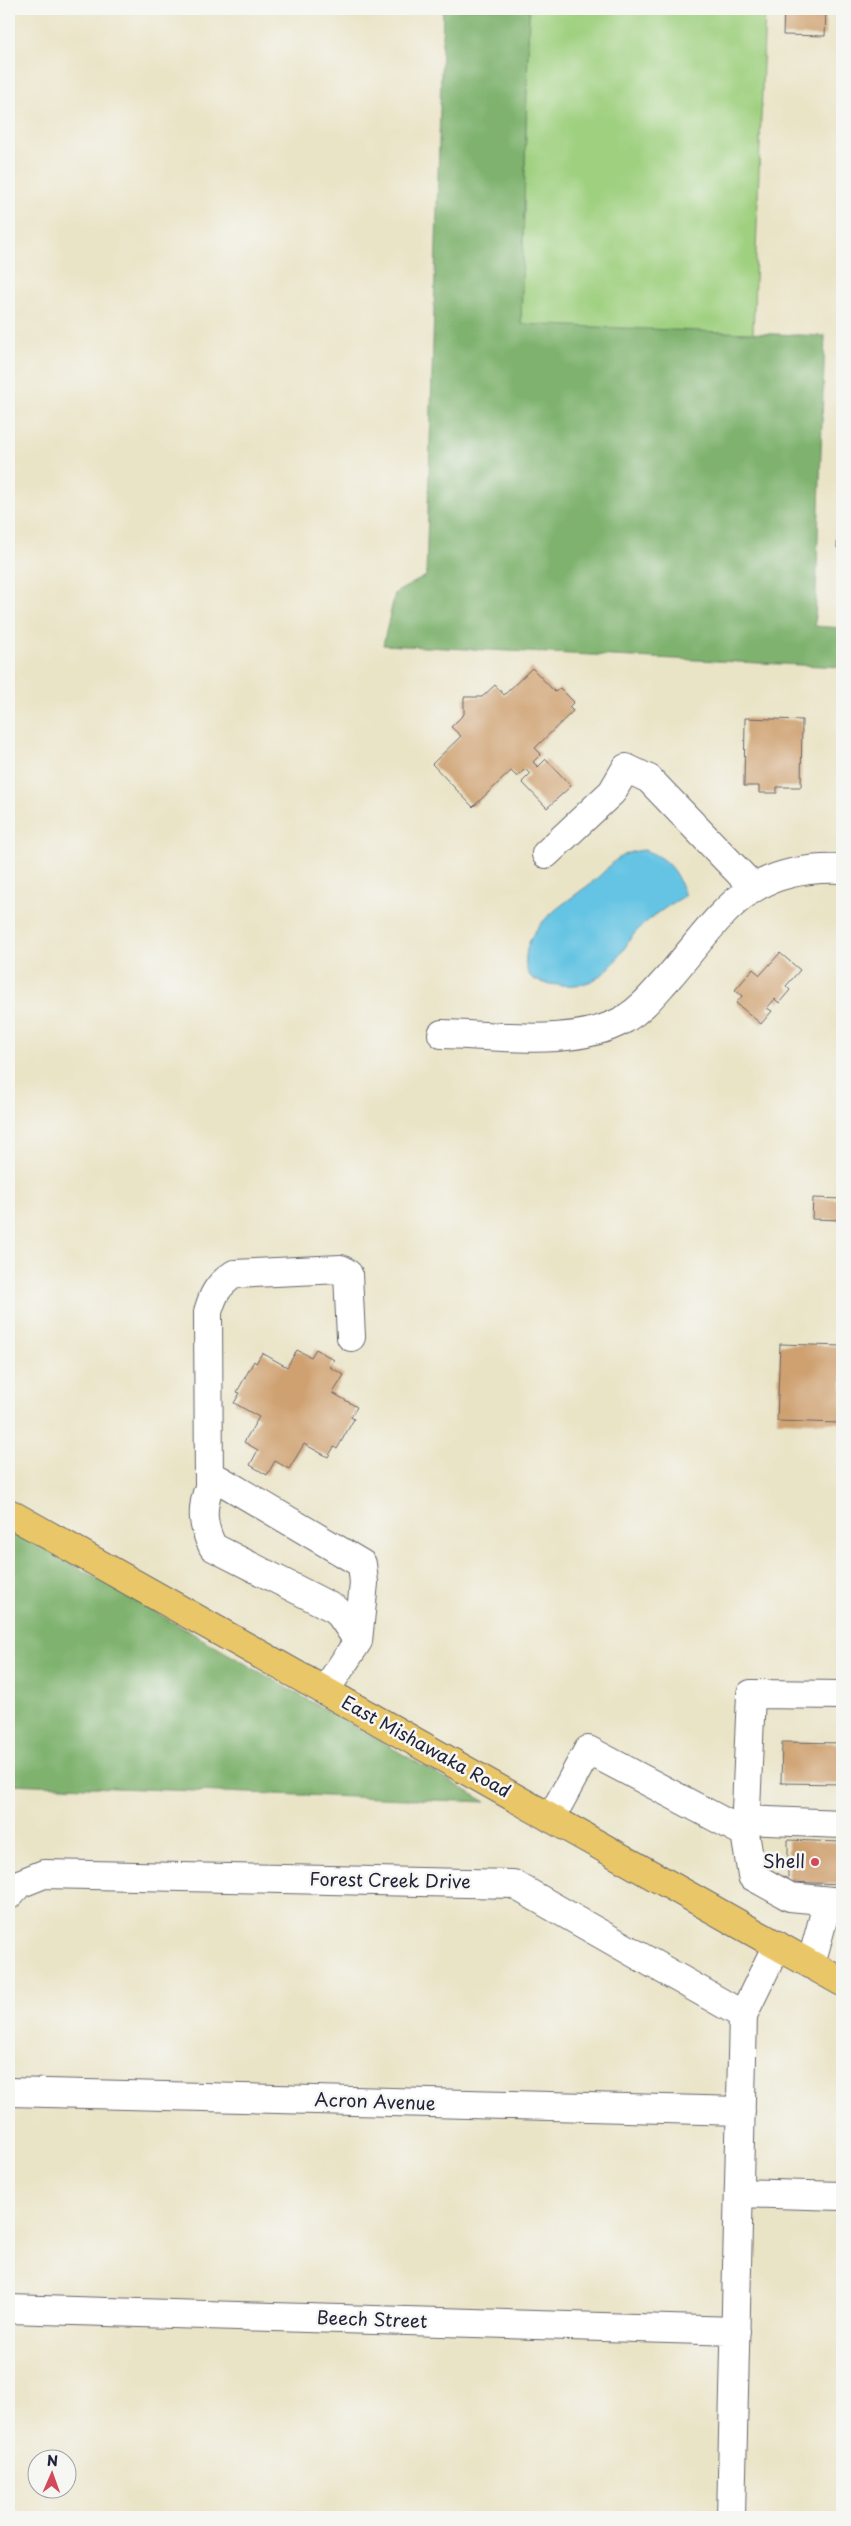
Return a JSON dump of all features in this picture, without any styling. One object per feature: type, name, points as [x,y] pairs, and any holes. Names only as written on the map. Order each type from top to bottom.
[{"type":"main road","name":"East Mishawaka Road","points":[[9,1513],[842,1982]]},
{"type":"street","points":[[546,854],[612,792],[626,768],[649,779],[753,886]]},
{"type":"street","points":[[442,1034],[562,1037],[596,1030],[624,1019],[647,1002],[732,903],[753,886],[786,873],[824,869],[842,870]]},
{"type":"street","points":[[351,1337],[348,1274],[341,1269],[234,1274],[220,1284],[213,1295],[208,1312],[209,1487],[202,1504],[204,1530],[213,1547],[336,1610],[358,1641]]},
{"type":"street","points":[[209,1487],[220,1480],[362,1564],[364,1583],[358,1641],[325,1691]]},
{"type":"street","points":[[811,1964],[835,1902],[790,1897],[752,1876],[745,1827],[751,1694],[842,1695]]},
{"type":"street","points":[[551,1818],[588,1750],[745,1827],[842,1824]]},
{"type":"street","name":"Forest Creek Drive","points":[[9,1895],[19,1884],[44,1874],[513,1884],[743,2015]]},
{"type":"street","points":[[731,2517],[743,2015],[777,1945]]},
{"type":"street","name":"Acron Avenue","points":[[9,2092],[741,2112]]},
{"type":"street","points":[[739,2193],[842,2196]]},
{"type":"street","name":"Beech Street","points":[[9,2309],[736,2331]]},
{"type":"green space","points":[[443,9],[529,9],[521,324],[825,336],[815,626],[842,628],[842,667],[383,645],[395,593],[426,576]]},
{"type":"green space","points":[[529,9],[765,9],[753,334],[521,325]]},
{"type":"green space","points":[[9,1528],[486,1802],[9,1784]]},
{"type":"water","points":[[644,850],[660,858],[671,867],[679,880],[685,896],[642,926],[631,938],[616,961],[600,976],[579,985],[550,984],[531,977],[528,974],[526,965],[527,950],[532,937],[540,925],[618,858]]},
{"type":"building","points":[[784,9],[826,10],[825,36],[783,35]]},
{"type":"building","points":[[838,525],[842,526],[842,548],[837,548]]},
{"type":"building","points":[[532,668],[555,692],[560,688],[574,702],[569,707],[573,711],[535,748],[541,754],[533,762],[538,767],[546,759],[571,786],[547,808],[522,782],[530,774],[525,769],[517,777],[511,771],[473,807],[432,764],[461,736],[451,727],[464,714],[464,697],[482,697],[495,685],[504,695]]},
{"type":"building","points":[[745,718],[802,720],[801,787],[777,787],[777,793],[759,793],[759,786],[744,786]]},
{"type":"building","points":[[780,953],[800,970],[786,986],[790,990],[779,1003],[775,999],[767,1008],[772,1011],[761,1024],[736,1003],[742,996],[735,990],[753,969],[760,975]]},
{"type":"building","points":[[813,1198],[842,1199],[842,1220],[812,1219]]},
{"type":"building","points":[[780,1344],[842,1346],[842,1429],[840,1429],[840,1423],[777,1421]]},
{"type":"building","points":[[316,1349],[334,1360],[330,1367],[344,1375],[333,1393],[357,1407],[351,1417],[354,1419],[337,1449],[334,1447],[328,1457],[304,1444],[289,1469],[275,1461],[267,1475],[250,1465],[258,1450],[244,1442],[259,1417],[234,1403],[240,1393],[237,1392],[254,1361],[256,1363],[262,1353],[287,1367],[297,1350],[311,1357]]},
{"type":"building","points":[[782,1742],[842,1743],[842,1784],[781,1783]]},
{"type":"building","name":"Shell","points":[[788,1840],[842,1842],[842,1884],[788,1882]]},
{"type":"place","name":"Shell","points":[[815,1862]]}]
